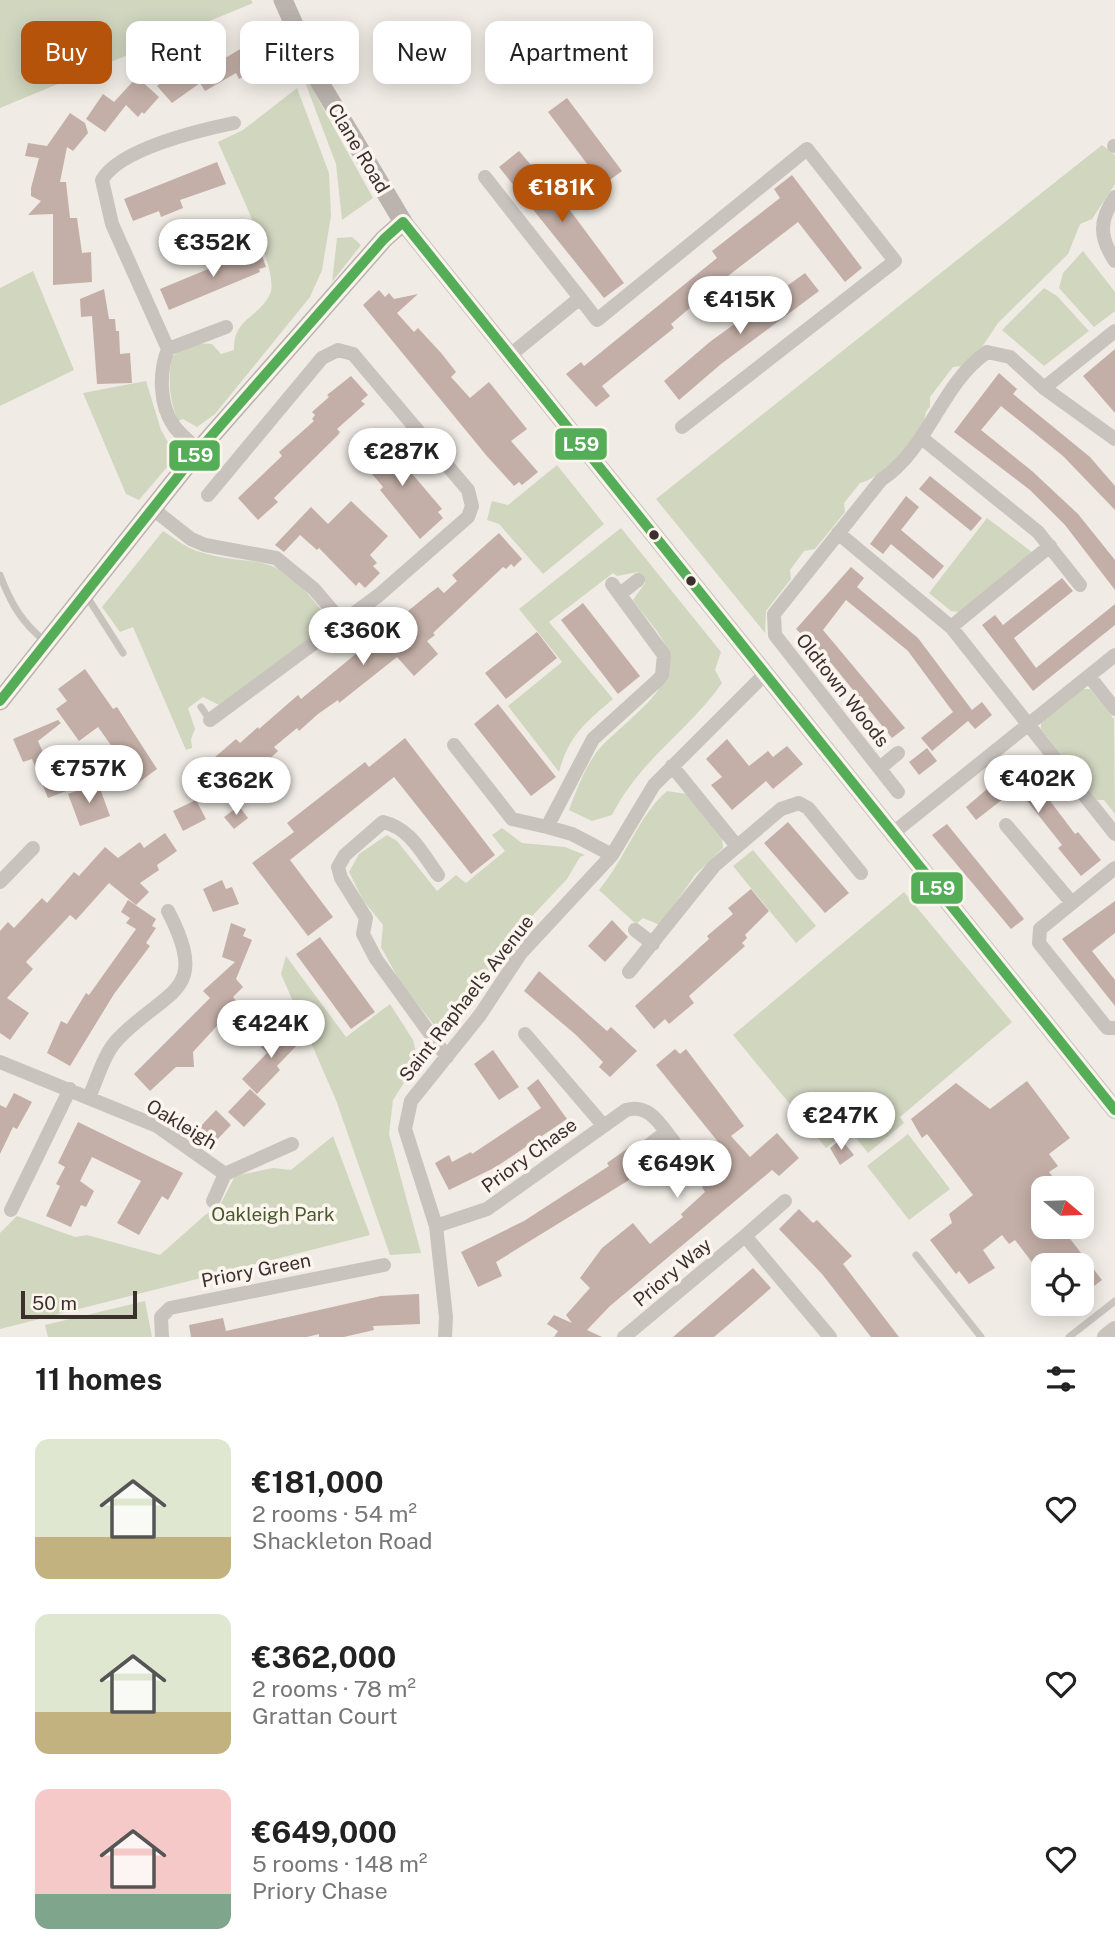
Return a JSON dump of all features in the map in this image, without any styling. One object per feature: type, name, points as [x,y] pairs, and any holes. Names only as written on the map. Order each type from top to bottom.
[{"type":"main road","name":"Clane Road","points":[[283,0],[320,83],[403,222]]},
{"type":"main road","points":[[0,701],[199,450],[384,239],[403,222]]},
{"type":"street","points":[[199,450],[174,426],[167,410],[162,370],[168,349],[112,224],[102,180],[111,167],[125,158],[200,130],[234,123]]},
{"type":"street","points":[[485,177],[597,320],[807,149],[895,261],[682,427]]},
{"type":"street","points":[[1115,197],[1105,211],[1101,232],[1115,261]]},
{"type":"street","points":[[403,222],[1115,1110]]},
{"type":"street","points":[[509,356],[580,298]]},
{"type":"street","points":[[168,349],[226,327]]},
{"type":"street","points":[[1044,388],[1115,331]]},
{"type":"street","points":[[208,495],[322,358],[338,350],[353,354],[468,490],[472,506],[468,517],[343,624],[210,720]]},
{"type":"street","name":"Oldtown Woods","points":[[898,792],[775,635],[774,614],[779,605],[881,480],[898,469],[923,439],[932,426],[936,411],[979,358],[987,352],[1010,357],[1044,388],[1115,439]]},
{"type":"street","points":[[923,439],[1038,532],[1080,585]]},
{"type":"street","points":[[153,509],[191,539],[205,545],[276,558],[314,589],[343,624]]},
{"type":"street","points":[[838,533],[951,627],[1115,834]]},
{"type":"street","points":[[951,627],[1050,546]]},
{"type":"street","points":[[547,827],[593,738],[662,675],[664,655],[616,589],[638,580]]},
{"type":"street","points":[[893,833],[1115,655]]},
{"type":"street","name":"Saint Raphael's Avenue","points":[[445,1337],[446,1317],[436,1226],[412,1156],[405,1122],[411,1101],[480,1015],[521,953],[612,855],[646,795],[765,674]]},
{"type":"street","points":[[1089,676],[1115,709]]},
{"type":"street","points":[[453,744],[512,819],[572,834],[612,855]]},
{"type":"street","name":"Oldtown Woods","points":[[880,768],[898,753]]},
{"type":"street","points":[[672,766],[736,845]]},
{"type":"street","points":[[629,972],[694,888],[736,845],[783,807],[799,803],[808,808],[861,873]]},
{"type":"street","points":[[438,875],[399,825],[383,822],[345,855],[338,867],[341,878],[366,918],[363,934],[376,959],[447,1057]]},
{"type":"street","points":[[1006,825],[1072,903]]},
{"type":"street","points":[[0,882],[33,848]]},
{"type":"street","points":[[1115,868],[1040,929],[1038,939],[1107,1028],[1115,1028]]},
{"type":"street","points":[[89,1097],[115,1041],[161,1001],[172,996],[181,980],[187,961],[182,938],[169,911]]},
{"type":"street","points":[[635,930],[653,944]]},
{"type":"street","name":"Priory Chase","points":[[525,1034],[603,1125]]},
{"type":"street","name":"Oakleigh","points":[[0,1062],[157,1126],[225,1174],[292,1144]]},
{"type":"street","points":[[11,1210],[70,1089]]},
{"type":"street","name":"Priory Chase","points":[[436,1226],[487,1209],[603,1125],[631,1108],[653,1115],[670,1137],[649,1145]]},
{"type":"street","points":[[213,1201],[225,1174]]},
{"type":"street","name":"Priory Way","points":[[624,1337],[785,1201]]},
{"type":"street","points":[[745,1236],[830,1337]]},
{"type":"street","name":"Priory Green","points":[[162,1337],[161,1317],[170,1308],[384,1265]]},
{"type":"street","points":[[1106,1337],[1115,1329]]},
{"type":"lane","points":[[0,575],[10,603],[25,625],[47,643]]},
{"type":"lane","points":[[85,594],[123,653]]},
{"type":"lane","points":[[201,707],[210,720]]},
{"type":"lane","points":[[916,1255],[981,1337]]},
{"type":"lane","points":[[1069,1337],[1115,1301]]},
{"type":"green space","points":[[0,0],[251,0],[253,3],[210,21],[126,21],[126,56],[112,62],[112,21],[21,21],[21,84],[58,84],[0,108]]},
{"type":"green space","points":[[306,84],[310,84],[373,198],[342,220],[336,164]]},
{"type":"green space","points":[[297,88],[329,173],[331,216],[322,270],[310,297],[215,414],[197,427],[183,419],[178,421],[170,389],[172,356],[195,343],[212,344],[221,354],[234,350],[238,331],[270,294],[268,265],[261,243],[218,142],[243,130]]},
{"type":"green space","points":[[1102,145],[1115,155],[1115,184],[1092,219],[1080,224],[1068,254],[998,323],[982,347],[961,366],[953,367],[930,397],[930,407],[919,434],[885,469],[860,483],[844,503],[845,512],[815,549],[804,551],[790,570],[791,579],[766,611],[765,633],[656,499]]},
{"type":"green space","points":[[352,237],[361,245],[332,282],[337,238]]},
{"type":"green space","points":[[1083,251],[1115,292],[1115,311],[1094,327],[1059,288],[1063,273]]},
{"type":"green space","points":[[33,271],[74,370],[0,406],[0,288]]},
{"type":"green space","points":[[1044,288],[1057,296],[1089,331],[1044,366],[1002,330]]},
{"type":"green space","points":[[146,381],[161,430],[170,446],[168,466],[139,500],[126,494],[83,393]]},
{"type":"green space","points":[[557,465],[604,524],[543,574],[499,524],[487,520],[492,501],[508,505]]},
{"type":"green space","points":[[987,518],[1033,553],[959,612],[951,611],[929,593]]},
{"type":"green space","points":[[621,528],[721,652],[715,670],[722,683],[637,777],[612,815],[592,821],[569,810],[583,775],[603,745],[656,693],[665,679],[669,664],[664,643],[633,600],[645,583],[638,572],[617,576],[613,573],[549,622],[613,699],[594,715],[573,739],[559,772],[508,706],[562,662],[519,609]]},
{"type":"green space","points":[[163,531],[197,551],[260,562],[285,573],[314,601],[326,621],[324,629],[219,705],[203,697],[188,708],[195,729],[191,739],[192,748],[186,750],[133,627],[120,632],[102,607]]},
{"type":"green space","points":[[1083,689],[1090,689],[1114,719],[1115,814],[1104,800],[1097,800],[1041,729],[1041,722]]},
{"type":"green space","points":[[667,791],[686,794],[722,837],[723,848],[695,875],[660,925],[643,918],[636,924],[599,890],[648,812]]},
{"type":"green space","points":[[502,828],[522,843],[565,847],[585,855],[580,857],[567,879],[506,944],[443,1036],[402,985],[381,947],[383,925],[363,900],[349,872],[359,854],[387,835],[397,841],[437,891],[456,875],[466,883],[505,851],[492,835]]},
{"type":"green space","points":[[753,850],[816,926],[796,943],[733,866]]},
{"type":"green space","points":[[904,892],[1012,1022],[900,1117],[904,1123],[868,1153],[849,1129],[826,1148],[733,1035]]},
{"type":"green space","points":[[286,956],[346,1037],[390,1004],[413,1040],[418,1061],[393,1100],[389,1134],[421,1253],[390,1255],[336,1100],[281,974]]},
{"type":"green space","points":[[908,1134],[950,1189],[909,1220],[867,1166]]},
{"type":"green space","name":"Oakleigh Park","points":[[333,1136],[370,1235],[0,1329],[0,1233],[17,1216],[75,1237],[87,1235],[160,1255],[205,1215],[219,1207],[235,1176],[273,1168],[291,1170]]},
{"type":"green space","points":[[145,1301],[152,1337],[48,1337],[45,1325]]},
{"type":"building","points":[[240,49],[240,78],[236,73],[226,79],[226,58]]},
{"type":"building","points":[[131,84],[145,84],[159,97],[138,117],[126,105],[105,132],[86,119],[103,94],[114,102]]},
{"type":"building","points":[[159,84],[199,84],[172,103],[157,86]]},
{"type":"building","points":[[201,84],[217,84],[205,91]]},
{"type":"building","points":[[567,98],[622,171],[603,185],[548,112]]},
{"type":"building","points":[[70,113],[85,123],[88,133],[73,151],[67,147],[60,182],[66,182],[70,218],[77,218],[82,253],[91,252],[92,282],[53,285],[53,214],[28,215],[41,201],[31,196],[39,158],[25,156],[28,143],[47,146]]},
{"type":"building","points":[[519,151],[572,213],[624,283],[604,298],[499,167]]},
{"type":"building","points":[[217,162],[226,184],[180,200],[183,208],[161,217],[159,211],[133,221],[124,199]]},
{"type":"building","points":[[792,175],[862,268],[845,282],[798,222],[724,279],[671,324],[674,328],[602,386],[610,396],[596,407],[566,374],[581,362],[584,366],[717,258],[712,251],[780,198],[774,189]]},
{"type":"building","points":[[259,248],[266,267],[259,269],[260,272],[169,310],[160,289]]},
{"type":"building","points":[[805,273],[819,291],[721,364],[679,400],[664,381],[711,341]]},
{"type":"building","points":[[104,289],[109,319],[115,319],[116,331],[119,331],[120,354],[130,353],[132,383],[97,384],[92,316],[81,317],[80,299]]},
{"type":"building","points":[[379,290],[385,297],[389,293],[394,299],[418,294],[397,313],[414,332],[418,328],[442,354],[456,372],[451,377],[470,398],[489,382],[527,429],[511,441],[538,472],[522,485],[519,482],[514,486],[486,455],[363,305]]},
{"type":"building","points":[[1115,349],[1115,413],[1083,376]]},
{"type":"building","points":[[999,373],[1017,389],[1013,394],[1090,457],[1115,486],[1115,510],[1063,456],[1001,406],[981,430],[1032,471],[1078,514],[1115,560],[1115,590],[1065,525],[1030,490],[954,432]]},
{"type":"building","points":[[351,376],[368,395],[361,401],[365,404],[337,429],[340,432],[338,435],[274,498],[278,502],[258,520],[238,498],[282,456],[279,452],[314,421],[312,419],[315,415],[312,412],[329,397],[327,395]]},
{"type":"building","points":[[380,436],[442,509],[438,512],[443,518],[420,539],[380,490],[383,487],[357,456]]},
{"type":"building","points":[[930,476],[982,518],[971,531],[919,489]]},
{"type":"building","points":[[906,496],[919,507],[901,530],[944,566],[933,579],[891,544],[883,554],[870,544]]},
{"type":"building","points":[[351,501],[388,536],[370,555],[377,563],[373,566],[380,573],[365,588],[359,582],[356,586],[319,548],[317,550],[300,535],[284,552],[275,545],[311,507],[328,524]]},
{"type":"building","points":[[499,533],[522,559],[514,567],[511,564],[506,569],[503,567],[433,633],[435,635],[427,641],[438,654],[414,676],[397,657],[339,703],[338,700],[274,747],[278,751],[227,799],[200,770],[236,739],[240,743],[258,727],[259,729],[298,695],[301,699],[438,587],[444,593],[457,581],[452,575]]},
{"type":"building","points":[[851,567],[864,578],[857,587],[918,638],[972,710],[982,702],[992,715],[975,729],[968,721],[932,751],[921,738],[953,712],[908,651],[846,600],[823,630],[905,728],[892,738],[832,664],[796,629]]},
{"type":"building","points":[[1062,578],[1073,591],[1014,638],[1036,668],[1115,604],[1115,625],[1033,691],[982,625],[995,615],[1003,625]]},
{"type":"building","points":[[583,603],[640,676],[618,694],[561,620]]},
{"type":"building","points":[[537,632],[557,658],[506,699],[485,673]]},
{"type":"building","points":[[85,669],[113,709],[117,707],[157,769],[138,783],[98,727],[79,741],[56,709],[67,701],[58,689]]},
{"type":"building","points":[[498,704],[556,777],[531,796],[474,724]]},
{"type":"building","points":[[58,720],[61,723],[38,741],[47,761],[61,755],[74,788],[48,798],[32,759],[23,762],[13,739]]},
{"type":"building","points":[[405,738],[495,855],[471,874],[394,777],[290,860],[333,917],[308,936],[252,863],[294,832],[287,823],[365,762],[369,767]]},
{"type":"building","points":[[727,739],[749,766],[768,751],[773,757],[787,746],[803,764],[773,789],[766,781],[732,810],[711,785],[722,777],[706,759]]},
{"type":"building","points":[[927,748],[937,761],[919,775],[909,762]]},
{"type":"building","points":[[1020,761],[1075,834],[1078,832],[1101,860],[1081,876],[1058,848],[1062,845],[1017,788],[976,820],[966,807]]},
{"type":"building","points":[[98,783],[110,816],[80,826],[68,794]]},
{"type":"building","points":[[196,800],[206,819],[183,831],[173,811]]},
{"type":"building","points":[[239,806],[248,818],[234,829],[224,817]]},
{"type":"building","points":[[788,822],[849,893],[825,913],[764,843]]},
{"type":"building","points":[[947,824],[1024,919],[1011,929],[932,835]]},
{"type":"building","points":[[165,833],[177,851],[157,865],[159,870],[140,883],[149,892],[136,905],[109,883],[76,920],[70,915],[26,962],[33,969],[7,998],[29,1013],[10,1040],[0,1033],[0,931],[8,922],[14,928],[42,898],[47,903],[74,872],[79,876],[105,847],[118,858],[140,842],[144,848]]},
{"type":"building","points":[[222,880],[226,889],[232,887],[239,904],[213,912],[203,889]]},
{"type":"building","points":[[751,889],[769,911],[745,935],[747,938],[742,943],[745,946],[689,996],[694,1003],[669,1024],[665,1019],[654,1029],[635,1006],[709,939],[707,936],[733,914],[728,908]]},
{"type":"building","points":[[128,900],[156,919],[152,926],[156,928],[146,943],[150,946],[114,994],[70,1066],[47,1053],[61,1021],[67,1024],[86,993],[89,995],[136,929],[126,923],[130,918],[121,912]]},
{"type":"building","points":[[1115,901],[1115,933],[1092,951],[1115,980],[1115,1006],[1062,939]]},
{"type":"building","points":[[612,920],[628,937],[605,962],[588,946]]},
{"type":"building","points":[[231,923],[246,929],[243,936],[252,940],[236,979],[243,987],[233,997],[238,1003],[193,1052],[194,1067],[176,1067],[150,1091],[134,1074],[210,998],[203,991],[235,962],[222,957]]},
{"type":"building","points":[[320,937],[375,1012],[351,1029],[296,954]]},
{"type":"building","points":[[539,971],[607,1031],[611,1027],[637,1051],[610,1077],[599,1067],[603,1062],[575,1034],[524,991]]},
{"type":"building","points":[[282,1026],[299,1043],[277,1066],[280,1070],[257,1094],[242,1079],[267,1053],[261,1047]]},
{"type":"building","points":[[675,1049],[680,1054],[686,1049],[744,1126],[731,1136],[750,1157],[777,1133],[799,1158],[779,1176],[772,1170],[610,1306],[587,1330],[602,1337],[554,1337],[558,1331],[547,1324],[554,1315],[572,1323],[566,1315],[590,1288],[580,1278],[602,1248],[633,1223],[650,1244],[683,1217],[681,1214],[705,1192],[702,1187],[715,1176],[705,1163],[723,1148],[656,1065]]},
{"type":"building","points":[[493,1050],[519,1087],[499,1100],[474,1064]]},
{"type":"building","points":[[538,1079],[567,1119],[496,1167],[449,1190],[435,1163],[449,1155],[452,1162],[471,1152],[472,1154],[541,1108],[527,1088]]},
{"type":"building","points":[[1027,1081],[1070,1138],[1049,1154],[1058,1166],[1049,1172],[1052,1176],[1031,1176],[1031,1239],[1070,1239],[1081,1253],[1031,1253],[1031,1261],[1015,1240],[1009,1244],[1002,1235],[983,1250],[995,1268],[969,1284],[959,1271],[956,1274],[930,1240],[952,1223],[949,1214],[973,1195],[927,1134],[922,1138],[911,1119],[956,1083],[990,1109]]},
{"type":"building","points":[[250,1089],[266,1104],[244,1127],[228,1112]]},
{"type":"building","points":[[14,1093],[32,1102],[17,1129],[13,1127],[0,1154],[0,1105],[6,1108]]},
{"type":"building","points":[[216,1110],[231,1125],[214,1143],[199,1128]]},
{"type":"building","points":[[78,1122],[183,1173],[168,1200],[162,1196],[139,1235],[117,1223],[141,1181],[92,1157],[80,1181],[94,1191],[86,1207],[81,1205],[71,1227],[46,1216],[60,1186],[56,1184],[65,1167],[58,1163]]},
{"type":"building","points":[[841,1139],[854,1155],[840,1165],[830,1148]]},
{"type":"building","points":[[631,1146],[647,1169],[496,1262],[502,1276],[478,1287],[461,1252],[524,1221],[609,1166],[607,1163]]},
{"type":"building","points":[[799,1209],[813,1223],[817,1220],[852,1256],[843,1264],[899,1337],[871,1337],[822,1274],[779,1229]]},
{"type":"building","points":[[753,1268],[771,1288],[747,1309],[714,1337],[673,1337]]},
{"type":"building","points":[[1094,1270],[1102,1280],[1094,1286]]},
{"type":"building","points":[[419,1294],[420,1324],[373,1326],[374,1330],[344,1337],[319,1337],[319,1334],[307,1337],[191,1337],[189,1325],[223,1318],[226,1331],[381,1296]]},
{"type":"transit line","name":"L59","points":[[403,222],[1115,1110]]},
{"type":"transit line","name":"L59","points":[[0,701],[199,450],[384,239],[403,222]]}]
